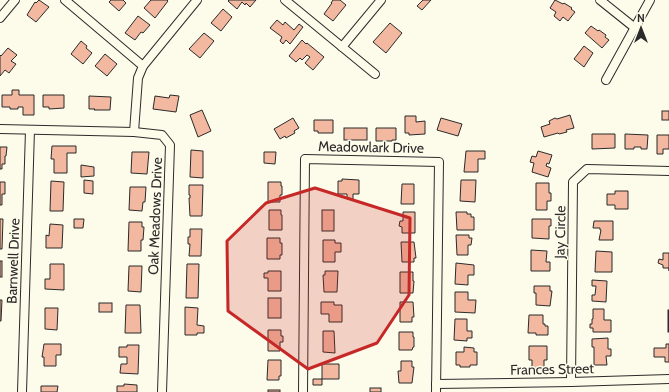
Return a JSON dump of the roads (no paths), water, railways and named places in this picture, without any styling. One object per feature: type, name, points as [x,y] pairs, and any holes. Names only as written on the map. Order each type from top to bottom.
[{"type":"street","points":[[0,18],[15,0]]},
{"type":"street","points":[[65,0],[143,66]]},
{"type":"street","points":[[134,132],[138,78],[143,66],[197,0]]},
{"type":"street","points":[[285,0],[375,74]]},
{"type":"street","points":[[342,47],[381,0]]},
{"type":"street","points":[[600,0],[635,28]]},
{"type":"street","points":[[606,80],[650,0]]},
{"type":"street","name":"Oak Meadows Drive","points":[[0,129],[134,132],[162,135],[170,146],[162,392]]},
{"type":"street","name":"Barnwell Drive","points":[[22,392],[30,130]]},
{"type":"street","name":"Meadowlark Drive","points":[[303,392],[305,159],[438,162],[436,388]]},
{"type":"street","name":"Jay Circle","points":[[571,382],[573,182],[587,169],[669,171]]},
{"type":"street","name":"Frances Street","points":[[436,388],[669,378]]}]
